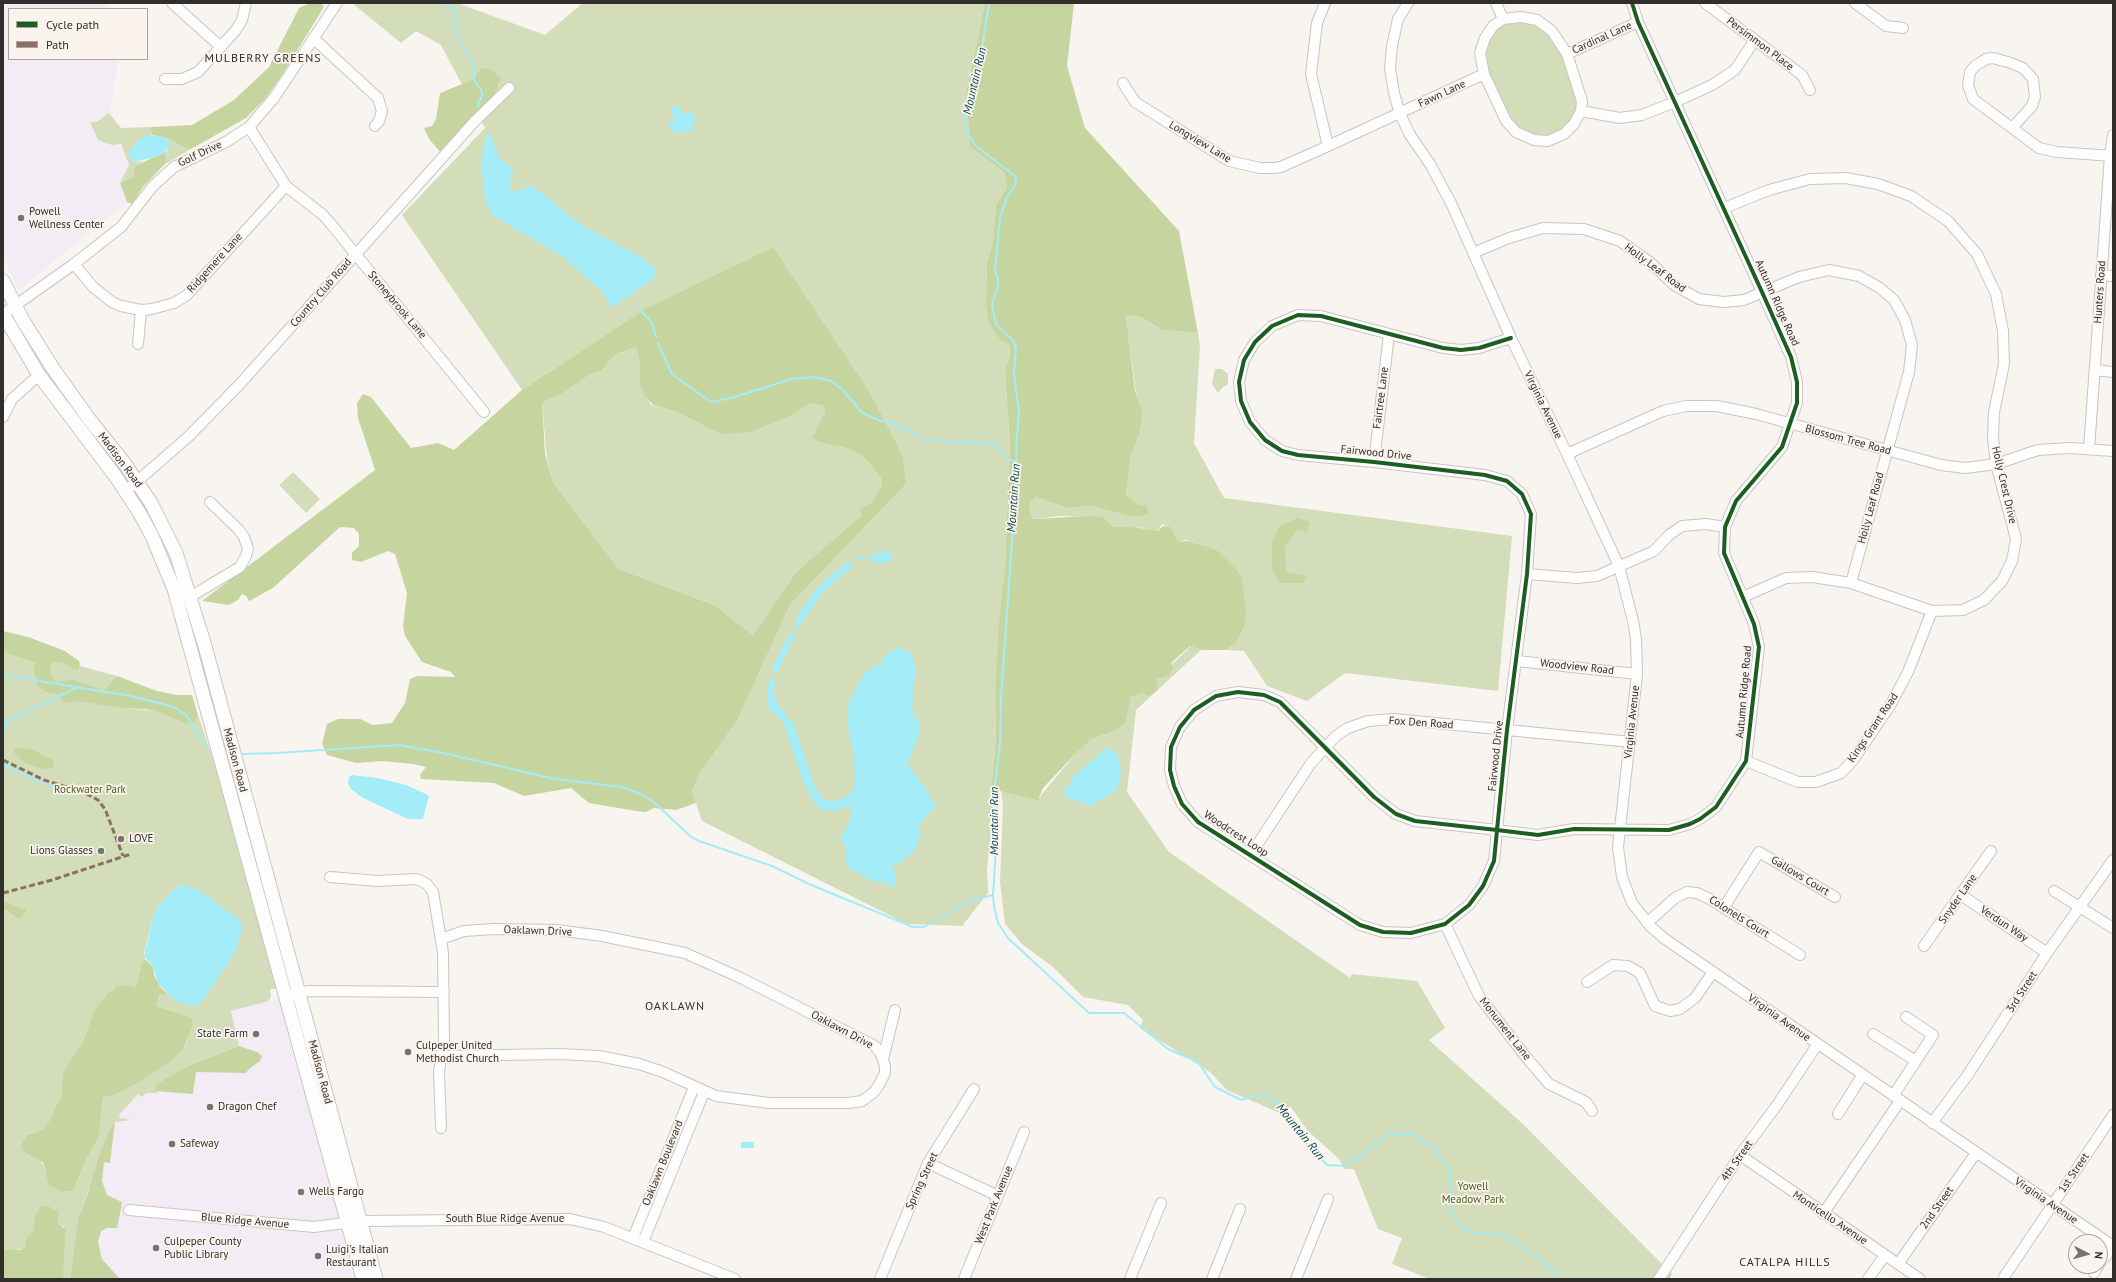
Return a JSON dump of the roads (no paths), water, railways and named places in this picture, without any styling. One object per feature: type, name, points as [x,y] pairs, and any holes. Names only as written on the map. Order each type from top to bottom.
[{"type":"main road","name":"Madison Road","points":[[3,281],[39,347],[69,392],[137,482],[163,525],[176,553],[190,597],[293,995],[354,1222],[376,1279]]},
{"type":"main road","name":"Madison Road","points":[[3,314],[39,375],[126,490],[152,536],[163,560],[184,619],[293,995]]},
{"type":"main road","name":"Madison Road","points":[[354,1222],[363,1279]]},
{"type":"street","points":[[172,3],[221,47]]},
{"type":"street","points":[[165,79],[182,79],[194,74],[236,30],[242,20],[246,3]]},
{"type":"street","name":"Golf Drive","points":[[3,314],[74,264],[121,227],[162,177],[186,160],[226,142],[249,126],[274,98],[337,3]]},
{"type":"street","points":[[1325,3],[1316,23],[1311,74],[1328,146]]},
{"type":"street","name":"Virginia Avenue","points":[[1408,3],[1398,20],[1392,46],[1390,68],[1394,94],[1400,114],[1410,135],[1430,164],[1619,566],[1633,621],[1637,645],[1637,674],[1631,742],[1618,847],[1622,877],[1632,903],[1647,923],[1665,939],[1862,1076],[2113,1246]]},
{"type":"street","points":[[1496,3],[1503,19]]},
{"type":"street","name":"Autumn Ridge Road","points":[[1497,830],[1538,835],[1574,829],[1620,831],[1669,830],[1680,828],[1700,819],[1716,807],[1746,761],[1759,647],[1754,624],[1743,596],[1733,578],[1724,553],[1725,527],[1736,501],[1782,447],[1791,425],[1796,403],[1797,382],[1791,357],[1638,22],[1632,3]]},
{"type":"street","name":"Persimmon Place","points":[[1705,3],[1802,76],[1810,90]]},
{"type":"street","points":[[1855,3],[1886,26],[1903,28]]},
{"type":"street","points":[[1521,17],[1536,20],[1552,31],[1567,54],[1582,101],[1581,111],[1574,124],[1564,134],[1548,141],[1534,140],[1516,132],[1506,121],[1484,74],[1480,53],[1485,38],[1493,26],[1503,19],[1521,17]]},
{"type":"street","name":"Cardinal Lane","points":[[1567,54],[1638,22]]},
{"type":"street","points":[[313,38],[378,98],[382,111],[379,121],[375,126]]},
{"type":"street","points":[[1581,111],[1620,118],[1642,115],[1675,102],[1712,85],[1735,70],[1754,41]]},
{"type":"street","points":[[2012,128],[2032,106],[2035,97],[2033,79],[2023,68],[1992,58],[1986,59],[1975,66],[1970,72],[1970,92],[1973,99],[2012,128],[2039,148],[2057,152],[2111,156]]},
{"type":"street","name":"Fawn Lane","points":[[1400,114],[1484,74]]},
{"type":"street","name":"Longview Lane","points":[[1123,83],[1135,102],[1229,161],[1260,168],[1281,167],[1400,114]]},
{"type":"street","name":"Country Club Road","points":[[126,490],[188,437],[238,386],[475,121],[510,88]]},
{"type":"street","name":"Stoneybrook Lane","points":[[249,126],[286,186],[323,215],[484,412]]},
{"type":"street","name":"Hunters Road","points":[[2089,449],[2113,135]]},
{"type":"street","name":"Holly Crest Drive","points":[[1724,208],[1769,190],[1810,179],[1846,178],[1878,184],[1911,196],[1948,221],[1977,254],[1996,294],[2003,331],[2004,364],[1994,412],[1993,438],[1996,464],[2016,539],[2012,560],[2002,581],[1984,600],[1963,610],[1932,612],[1851,584],[1812,576],[1786,578],[1743,596]]},
{"type":"street","name":"Ridgemere Lane","points":[[74,264],[93,287],[108,300],[120,306],[141,310],[152,309],[174,302],[187,295],[286,186]]},
{"type":"street","name":"Holly Leaf Road","points":[[1473,253],[1509,238],[1543,228],[1584,230],[1620,241],[1651,263],[1674,285],[1698,299],[1724,302],[1744,300],[1799,277],[1829,270],[1859,276],[1880,288],[1894,300],[1905,320],[1912,345],[1909,372],[1851,584]]},
{"type":"street","points":[[2102,275],[2113,276]]},
{"type":"street","points":[[138,344],[141,310]]},
{"type":"street","name":"Fairwood Drive","points":[[1497,830],[1507,730],[1527,574],[1531,514],[1522,494],[1507,481],[1485,475],[1298,455],[1282,451],[1265,440],[1250,422],[1241,401],[1239,382],[1244,360],[1255,342],[1272,326],[1298,315],[1321,316],[1443,348],[1462,350],[1479,348],[1511,338]]},
{"type":"street","name":"Fairtree Lane","points":[[1374,462],[1389,334]]},
{"type":"street","points":[[2095,370],[2113,372]]},
{"type":"street","points":[[3,417],[12,399],[39,375]]},
{"type":"street","name":"Blossom Tree Road","points":[[1567,454],[1663,411],[1686,406],[1718,406],[1756,414],[1791,425],[1947,466],[1965,468],[1996,464],[2038,450],[2070,448],[2113,451]]},
{"type":"street","points":[[190,597],[240,567],[248,549],[244,537],[238,529],[210,502]]},
{"type":"street","points":[[1527,574],[1577,578],[1597,576],[1654,551],[1669,535],[1682,526],[1706,524],[1725,527]]},
{"type":"street","name":"Kings Grant Road","points":[[1746,761],[1798,782],[1820,781],[1841,773],[1854,759],[1890,704],[1908,672],[1932,612]]},
{"type":"street","name":"Woodview Road","points":[[1517,661],[1637,674]]},
{"type":"street","name":"Woodcrest Loop","points":[[1238,692],[1264,695],[1280,702],[1374,797],[1396,814],[1415,821],[1497,830],[1494,861],[1483,886],[1469,905],[1445,924],[1411,933],[1383,932],[1360,925],[1251,854],[1198,822],[1182,804],[1174,786],[1170,770],[1171,747],[1180,727],[1194,710],[1216,696],[1238,692]]},
{"type":"street","name":"Fox Den Road","points":[[1251,854],[1310,763],[1325,747],[1348,728],[1368,721],[1394,719],[1631,742]]},
{"type":"street","name":"Snyder Lane","points":[[1924,946],[1991,851]]},
{"type":"street","name":"Gallows Court","points":[[1724,908],[1759,852],[1835,897]]},
{"type":"street","name":"3rd Street","points":[[1932,1123],[1967,1076],[2047,954],[2113,860]]},
{"type":"street","points":[[330,877],[377,881],[413,879],[422,881],[433,892],[441,939],[444,992],[444,1041],[439,1072],[441,1128]]},
{"type":"street","points":[[2054,891],[2081,906],[2113,928]]},
{"type":"street","name":"Colonels Court","points":[[1647,923],[1675,898],[1687,892],[1697,893],[1800,955]]},
{"type":"street","name":"Verdun Way","points":[[1961,895],[2047,954]]},
{"type":"street","name":"Monument Lane","points":[[1445,924],[1480,996],[1526,1057],[1549,1084],[1586,1102],[1592,1111]]},
{"type":"street","name":"Oaklawn Drive","points":[[441,939],[464,931],[494,929],[557,930],[602,936],[685,953],[741,978],[874,1046],[883,1059],[885,1073],[879,1085],[868,1097],[854,1103],[769,1103],[725,1098],[704,1092],[645,1066],[599,1056],[559,1054],[442,1056]]},
{"type":"street","points":[[1587,982],[1612,965],[1628,966],[1640,973],[1655,1006],[1670,1010],[1680,1009],[1695,998],[1713,972]]},
{"type":"street","points":[[293,995],[308,991],[444,992]]},
{"type":"street","points":[[883,1059],[895,1010]]},
{"type":"street","points":[[1823,1214],[1896,1099],[1916,1061],[1933,1035],[1906,1017]]},
{"type":"street","points":[[1873,1034],[1916,1061]]},
{"type":"street","name":"4th Street","points":[[1663,1278],[1740,1155],[1777,1105],[1817,1045]]},
{"type":"street","points":[[1838,1114],[1862,1076]]},
{"type":"street","name":"Oaklawn Boulevard","points":[[633,1238],[694,1087]]},
{"type":"street","name":"Spring Street","points":[[880,1279],[928,1163],[974,1089]]},
{"type":"street","name":"Oaklawn Boulevard","points":[[643,1242],[704,1092]]},
{"type":"street","name":"1st Street","points":[[2006,1273],[2113,1115]]},
{"type":"street","name":"West Park Avenue","points":[[964,1279],[1024,1132]]},
{"type":"street","name":"2nd Street","points":[[1898,1264],[1976,1153]]},
{"type":"street","name":"Monticello Avenue","points":[[1740,1155],[1823,1214],[1920,1279]]},
{"type":"street","points":[[928,1163],[998,1196]]},
{"type":"street","points":[[1296,1279],[1328,1199]]},
{"type":"street","points":[[1130,1279],[1161,1203]]},
{"type":"street","points":[[1212,1279],[1240,1209]]},
{"type":"street","name":"Blue Ridge Avenue","points":[[129,1210],[314,1227],[354,1222]]},
{"type":"street","name":"South Blue Ridge Avenue","points":[[354,1222],[553,1218],[595,1225],[633,1238],[735,1279]]},
{"type":"street","points":[[1868,1279],[1885,1255]]},
{"type":"water","points":[[678,105],[683,114],[690,110],[697,120],[691,124],[693,129],[685,134],[682,130],[675,135],[668,124],[676,119],[670,110]]},
{"type":"water","points":[[490,134],[500,159],[511,167],[513,174],[509,186],[511,191],[523,190],[531,185],[582,225],[641,257],[658,271],[652,280],[613,307],[609,305],[604,293],[563,257],[494,216],[486,204],[481,165],[486,136]]},
{"type":"water","points":[[149,135],[166,138],[169,141],[169,147],[163,154],[133,162],[129,156],[129,150],[141,139]]},
{"type":"water","points":[[885,551],[892,555],[891,562],[877,563],[872,561],[874,554]]},
{"type":"water","points":[[847,562],[851,563],[851,568],[821,594],[799,627],[795,628],[796,620],[811,596],[821,584]]},
{"type":"water","points":[[791,632],[795,633],[794,638],[777,673],[773,673],[773,666]]},
{"type":"water","points":[[897,648],[902,648],[911,654],[916,665],[912,709],[920,727],[918,738],[907,763],[936,804],[935,808],[920,823],[920,836],[916,849],[902,861],[893,866],[893,871],[897,879],[895,885],[897,891],[889,884],[869,880],[848,867],[845,859],[846,848],[840,838],[848,826],[852,810],[848,807],[835,811],[823,810],[814,803],[803,781],[784,724],[768,706],[767,696],[770,678],[773,678],[775,682],[775,701],[794,725],[816,790],[825,800],[841,800],[853,791],[855,778],[853,752],[846,720],[850,699],[866,671],[879,665],[889,652]]},
{"type":"water","points":[[1105,749],[1110,749],[1118,755],[1121,772],[1117,790],[1090,806],[1067,797],[1064,793],[1073,777]]},
{"type":"water","points":[[352,775],[378,778],[406,785],[426,794],[429,796],[423,819],[408,819],[363,798],[351,789],[348,783],[349,777]]},
{"type":"water","points":[[180,884],[197,889],[238,919],[242,926],[234,954],[204,999],[197,1006],[177,1002],[171,997],[158,983],[153,967],[144,956],[155,910]]},
{"type":"water","points":[[741,1142],[754,1142],[754,1148],[741,1148]]},
{"type":"waterway","points":[[440,3],[451,6],[455,10],[455,31],[473,64],[475,70],[474,80],[482,92],[482,96],[478,104],[479,107]]},
{"type":"waterway","name":"Mountain Run","points":[[989,3],[980,63],[965,117],[968,134],[976,146],[1016,177],[1015,186],[1007,197],[1000,217],[995,271],[998,279],[998,287],[992,304],[996,324],[1013,340],[1016,347],[1014,374],[1019,412],[1016,448],[1017,470],[1001,698],[1000,743],[995,785],[998,818],[993,895],[998,923],[1008,938],[1089,1013],[1124,1013],[1168,1049],[1198,1062],[1215,1087],[1241,1100],[1264,1093],[1281,1106],[1307,1144],[1327,1165],[1345,1166],[1388,1135],[1412,1134],[1433,1146],[1449,1170],[1451,1213],[1460,1225],[1473,1234],[1488,1232],[1501,1234],[1538,1257],[1559,1279]]},
{"type":"waterway","points":[[639,309],[652,323],[656,337]]},
{"type":"waterway","points":[[658,343],[672,374],[711,402],[735,397],[791,379],[814,377],[831,381],[842,389],[861,412],[880,421],[888,422],[913,432],[923,440],[992,444],[999,446],[1006,458],[1016,462]]},
{"type":"waterway","points":[[856,560],[872,556]]},
{"type":"waterway","points":[[3,675],[131,696],[174,707],[186,715],[207,747]]},
{"type":"waterway","points":[[3,723],[78,687]]},
{"type":"waterway","points":[[3,733],[5,722]]},
{"type":"waterway","points":[[242,754],[399,745],[443,753],[555,779],[622,787],[643,795],[656,804],[691,837],[699,841],[772,866],[809,884],[913,927],[924,927],[967,902],[993,895]]},
{"type":"waterway","points":[[3,764],[42,783],[67,791]]},
{"type":"place","name":"Powell Wellness Center","points":[[21,218]]},
{"type":"place","name":"LOVE","points":[[121,839]]},
{"type":"place","name":"Lions Glasses","points":[[101,851]]},
{"type":"place","name":"State Farm","points":[[256,1034]]},
{"type":"place","name":"Culpeper United Methodist Church","points":[[408,1052]]},
{"type":"place","name":"Dragon Chef","points":[[210,1107]]},
{"type":"place","name":"Safeway","points":[[172,1144]]},
{"type":"place","name":"Wells Fargo","points":[[301,1192]]},
{"type":"place","name":"Culpeper County Public Library","points":[[156,1248]]},
{"type":"place","name":"Luigi's Italian Restaurant","points":[[318,1256]]},
{"type":"district","name":"MULBERRY GREENS","points":[[263,59]]},
{"type":"district","name":"OAKLAWN","points":[[675,1007]]},
{"type":"district","name":"CATALPA HILLS","points":[[1785,1263]]},
{"type":"park label","name":"Rockwater Park","points":[[90,790]]},
{"type":"park label","name":"Yowell Meadow Park","points":[[1473,1193]]}]
